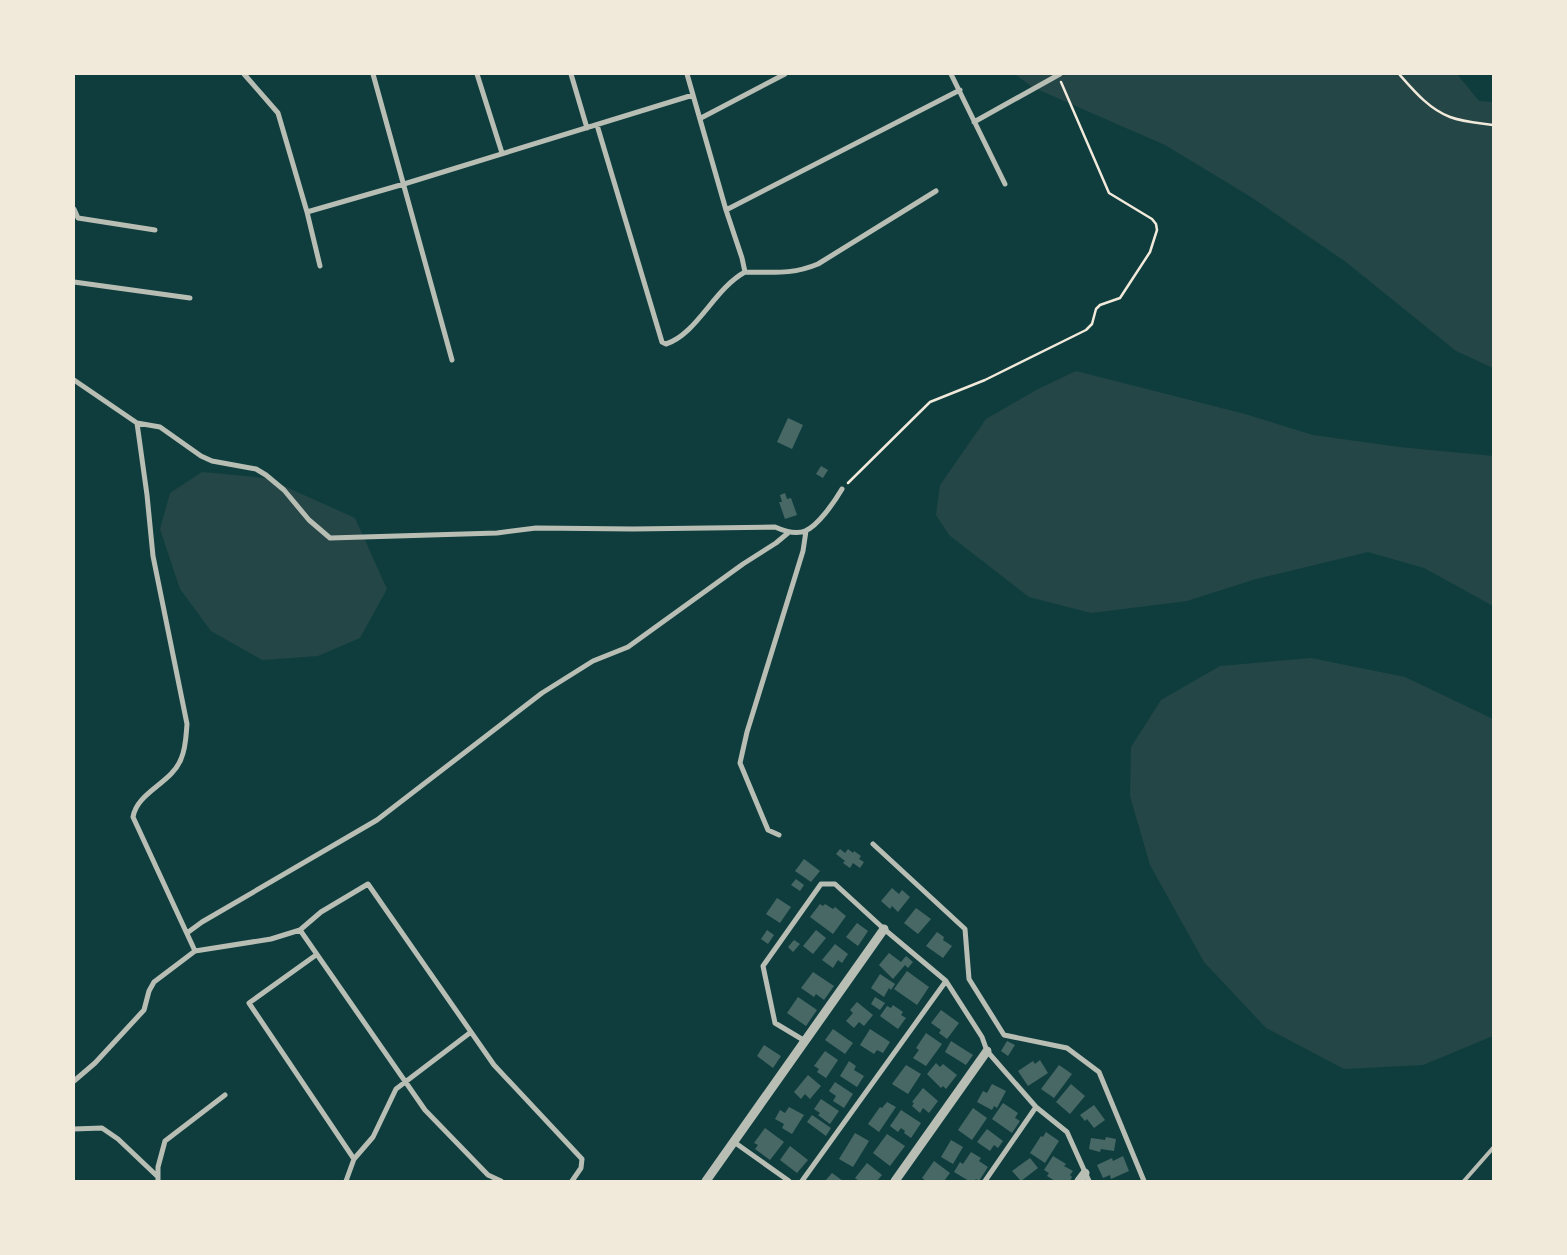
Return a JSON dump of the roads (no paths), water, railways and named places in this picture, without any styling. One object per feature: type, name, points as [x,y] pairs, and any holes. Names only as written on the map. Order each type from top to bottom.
[{"type":"street","points":[[244,74],[278,113],[307,212],[320,266]]},
{"type":"street","points":[[373,74],[452,360]]},
{"type":"street","points":[[477,74],[502,154]]},
{"type":"street","points":[[571,74],[587,128]]},
{"type":"street","points":[[687,74],[745,272]]},
{"type":"street","points":[[701,118],[786,74]]},
{"type":"street","points":[[952,74],[1005,184]]},
{"type":"street","points":[[974,122],[1059,74]]},
{"type":"street","points":[[726,210],[960,90]]},
{"type":"street","points":[[307,212],[693,95]]},
{"type":"street","points":[[597,125],[662,342],[666,344],[685,333],[733,278],[745,272],[795,271],[818,264],[936,191]]},
{"type":"street","points":[[74,209],[78,218],[155,230]]},
{"type":"street","points":[[74,282],[190,298]]},
{"type":"street","points":[[74,380],[137,422],[160,427],[201,456],[212,461],[256,469],[266,475],[284,490],[308,520],[330,538],[497,532],[536,528],[775,527],[788,533]]},
{"type":"street","points":[[137,422],[148,494],[153,556],[187,724],[186,743],[181,760],[169,777],[140,802],[134,810],[133,817],[196,951]]},
{"type":"street","points":[[187,933],[202,922],[377,820],[542,693],[593,661],[628,647],[743,564],[776,544],[788,533],[806,530],[829,510],[842,489]]},
{"type":"street","points":[[779,835],[768,830],[740,763],[747,732],[803,551],[806,530]]},
{"type":"street","points":[[873,844],[965,928],[969,979],[1004,1035],[1067,1048],[1099,1072],[1144,1181]]},
{"type":"street","points":[[74,1081],[95,1063],[144,1010],[148,990],[154,982],[196,951],[271,939],[300,930],[321,912],[368,884],[494,1065],[582,1159],[580,1168],[572,1181]]},
{"type":"street","points":[[805,1041],[775,1022],[763,966],[821,884],[834,884],[946,981],[982,1037],[987,1051],[1036,1107],[1067,1132],[1087,1177],[1079,1181]]},
{"type":"street","points":[[706,1181],[884,929]]},
{"type":"street","points":[[300,930],[425,1110],[488,1175],[501,1181]]},
{"type":"street","points":[[316,955],[249,1003],[354,1159]]},
{"type":"street","points":[[802,1181],[946,981]]},
{"type":"street","points":[[346,1181],[354,1159],[373,1137],[396,1089],[471,1032]]},
{"type":"street","points":[[895,1181],[987,1051]]},
{"type":"street","points":[[158,1179],[165,1141],[225,1095]]},
{"type":"street","points":[[985,1181],[1036,1107]]},
{"type":"street","points":[[74,1129],[102,1128],[118,1139],[158,1179]]},
{"type":"street","points":[[734,1142],[789,1181]]},
{"type":"lane","points":[[1464,1181],[1493,1148]]}]
